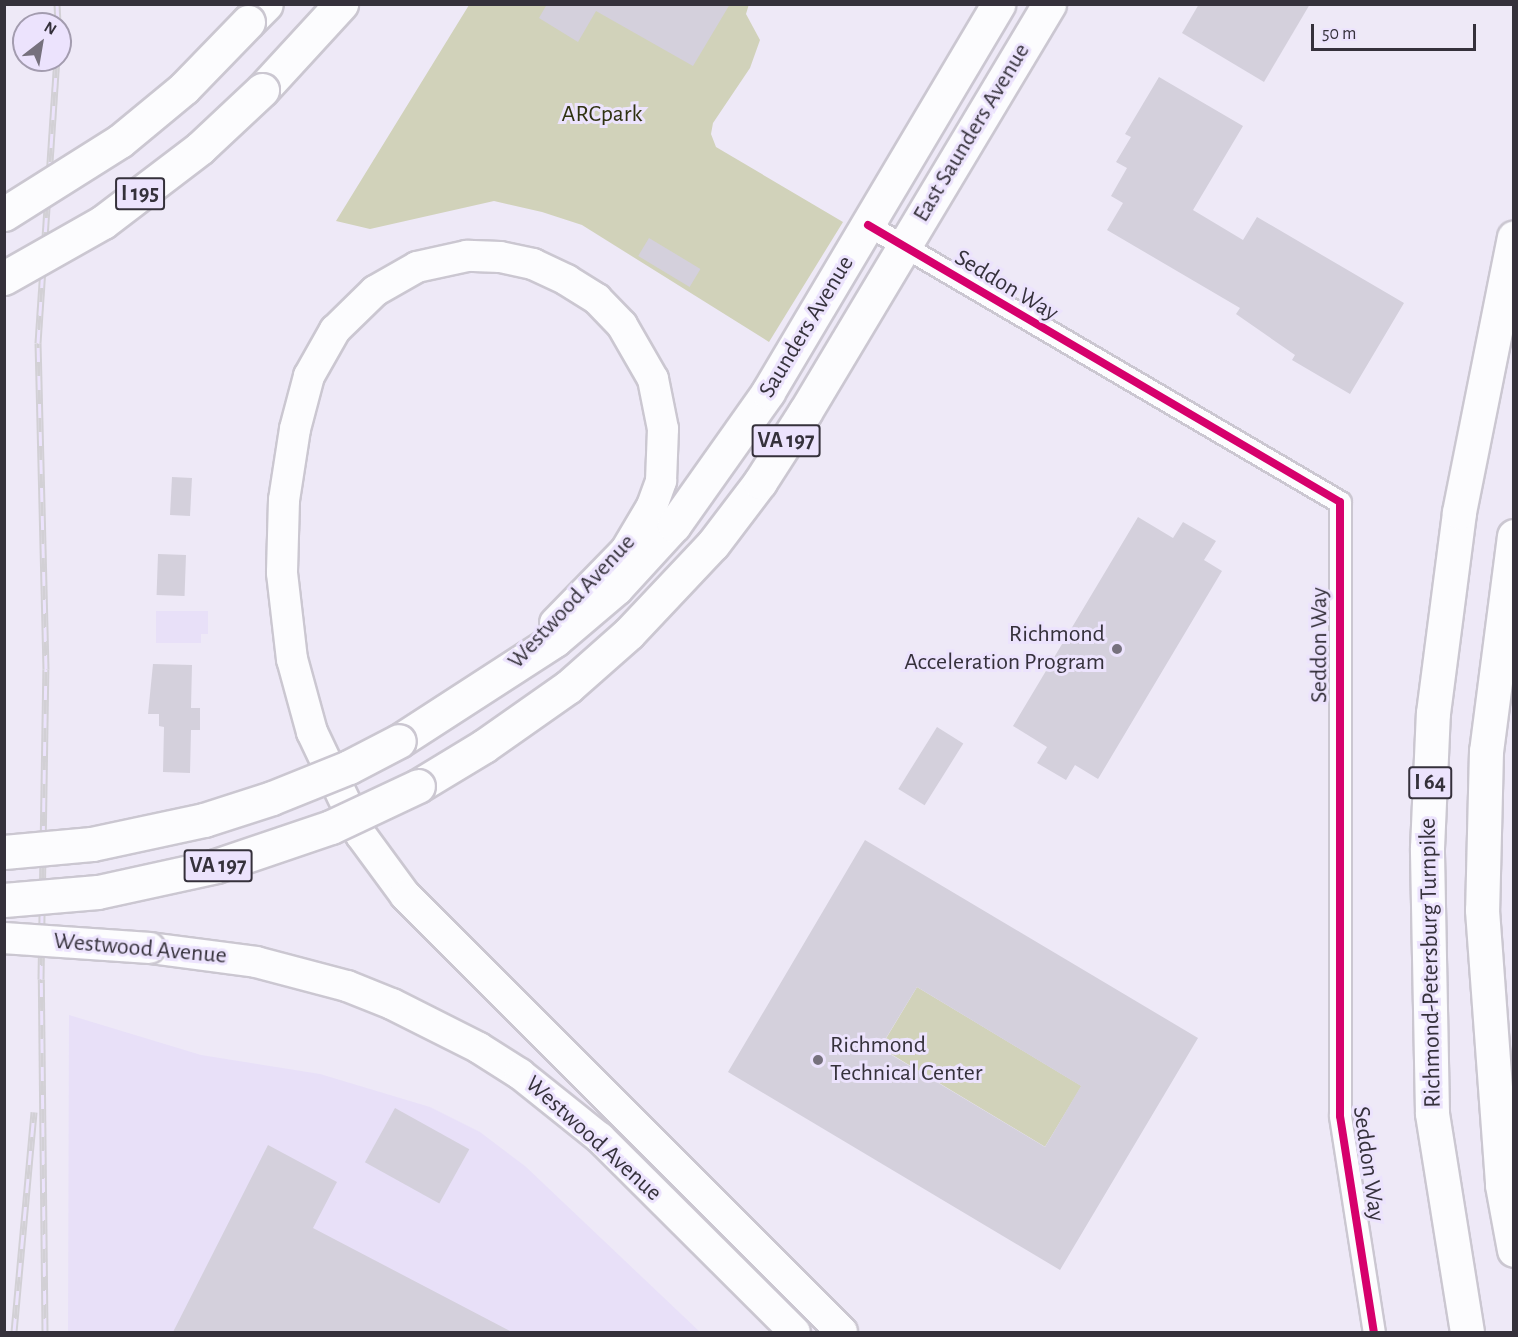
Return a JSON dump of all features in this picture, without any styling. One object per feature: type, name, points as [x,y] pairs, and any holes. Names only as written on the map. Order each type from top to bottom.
[{"type":"main road","name":"I 195","points":[[4,278],[103,222],[200,148],[262,90],[341,4]]},
{"type":"main road","name":"Saunders Avenue","points":[[4,852],[92,844],[204,820],[305,785],[399,741],[502,677],[555,640],[616,588],[674,525],[768,392],[998,4]]},
{"type":"main road","name":"East Saunders Avenue","points":[[4,900],[98,892],[216,867],[331,827],[418,786],[484,746],[568,687],[629,633],[685,576],[760,482],[1049,4]]},
{"type":"main road","name":"I 195","points":[[4,214],[120,141],[184,88],[258,10]]},
{"type":"main road","name":"Richmond-Petersburg Turnpike","points":[[1467,1332],[1432,1113],[1427,848],[1433,713],[1459,512],[1514,237]]},
{"type":"main road","name":"Westwood Avenue","points":[[502,677],[613,564],[638,533],[661,481],[663,429],[653,379],[642,353],[622,325],[597,299],[533,264],[467,256],[417,267],[375,291],[335,330],[309,376],[288,463],[281,537],[292,659],[312,732],[361,834],[405,895],[831,1328]]},
{"type":"main road","name":"I 64","points":[[1514,536],[1504,591],[1486,751],[1482,910],[1503,1185],[1514,1250]]},
{"type":"main road","name":"Westwood Avenue","points":[[4,938],[150,948],[256,962],[347,986],[392,1004],[479,1048],[520,1074],[600,1138],[795,1332]]},
{"type":"street","name":"Seddon Way","points":[[868,225],[1340,502],[1340,1116],[1374,1332]]},
{"type":"shaded area","points":[[156,611],[208,611],[208,634],[201,634],[201,643],[156,643]]},
{"type":"shaded area","points":[[69,1015],[201,1055],[320,1074],[430,1107],[480,1132],[525,1166],[700,1332],[68,1332]]},
{"type":"green space","name":"ARCpark","points":[[749,4],[746,14],[760,40],[750,68],[713,123],[711,134],[716,147],[843,222],[769,342],[582,225],[542,212],[494,201],[370,229],[336,221],[469,5]]},
{"type":"green space","points":[[917,987],[1082,1086],[1045,1147],[880,1048]]},
{"type":"building","points":[[547,4],[730,4],[693,66],[596,11],[578,42],[539,18]]},
{"type":"building","points":[[1199,4],[1310,4],[1264,82],[1182,33]]},
{"type":"building","points":[[1159,77],[1243,126],[1193,210],[1243,240],[1257,217],[1404,303],[1350,394],[1292,360],[1295,355],[1236,314],[1240,308],[1107,230],[1123,203],[1111,196],[1127,168],[1116,162],[1131,137],[1125,134]]},
{"type":"building","points":[[649,238],[700,269],[690,287],[638,256]]},
{"type":"building","points":[[172,477],[192,478],[190,516],[170,515]]},
{"type":"building","name":"Richmond Acceleration Program","points":[[1138,517],[1173,538],[1183,522],[1216,541],[1204,560],[1222,571],[1098,779],[1075,765],[1066,780],[1037,763],[1047,747],[1013,726]]},
{"type":"building","points":[[158,554],[186,555],[185,596],[157,595]]},
{"type":"building","points":[[153,664],[192,665],[191,708],[200,708],[200,730],[191,730],[190,773],[163,772],[164,727],[159,726],[159,714],[148,714]]},
{"type":"building","points":[[937,727],[963,743],[925,805],[898,789]]},
{"type":"building","name":"Richmond Technical Center","points":[[865,840],[1198,1038],[1060,1270],[728,1072]],"holes":[[[917,987],[1081,1086],[1045,1147],[880,1048]]]},
{"type":"building","points":[[395,1108],[469,1149],[439,1203],[365,1162]]},
{"type":"building","points":[[268,1145],[337,1182],[313,1228],[512,1332],[173,1332]]},
{"type":"railway","points":[[57,4],[57,12]]},
{"type":"railway","points":[[45,1332],[41,979],[46,669],[38,343],[56,72]]},
{"type":"railway","points":[[14,1332],[34,1112]]},
{"type":"cycle path","points":[[868,225],[1340,502],[1340,1116],[1374,1332]]},
{"type":"place","name":"Richmond Acceleration Program","points":[[1117,649]]},
{"type":"place","name":"Richmond Technical Center","points":[[818,1060]]}]
